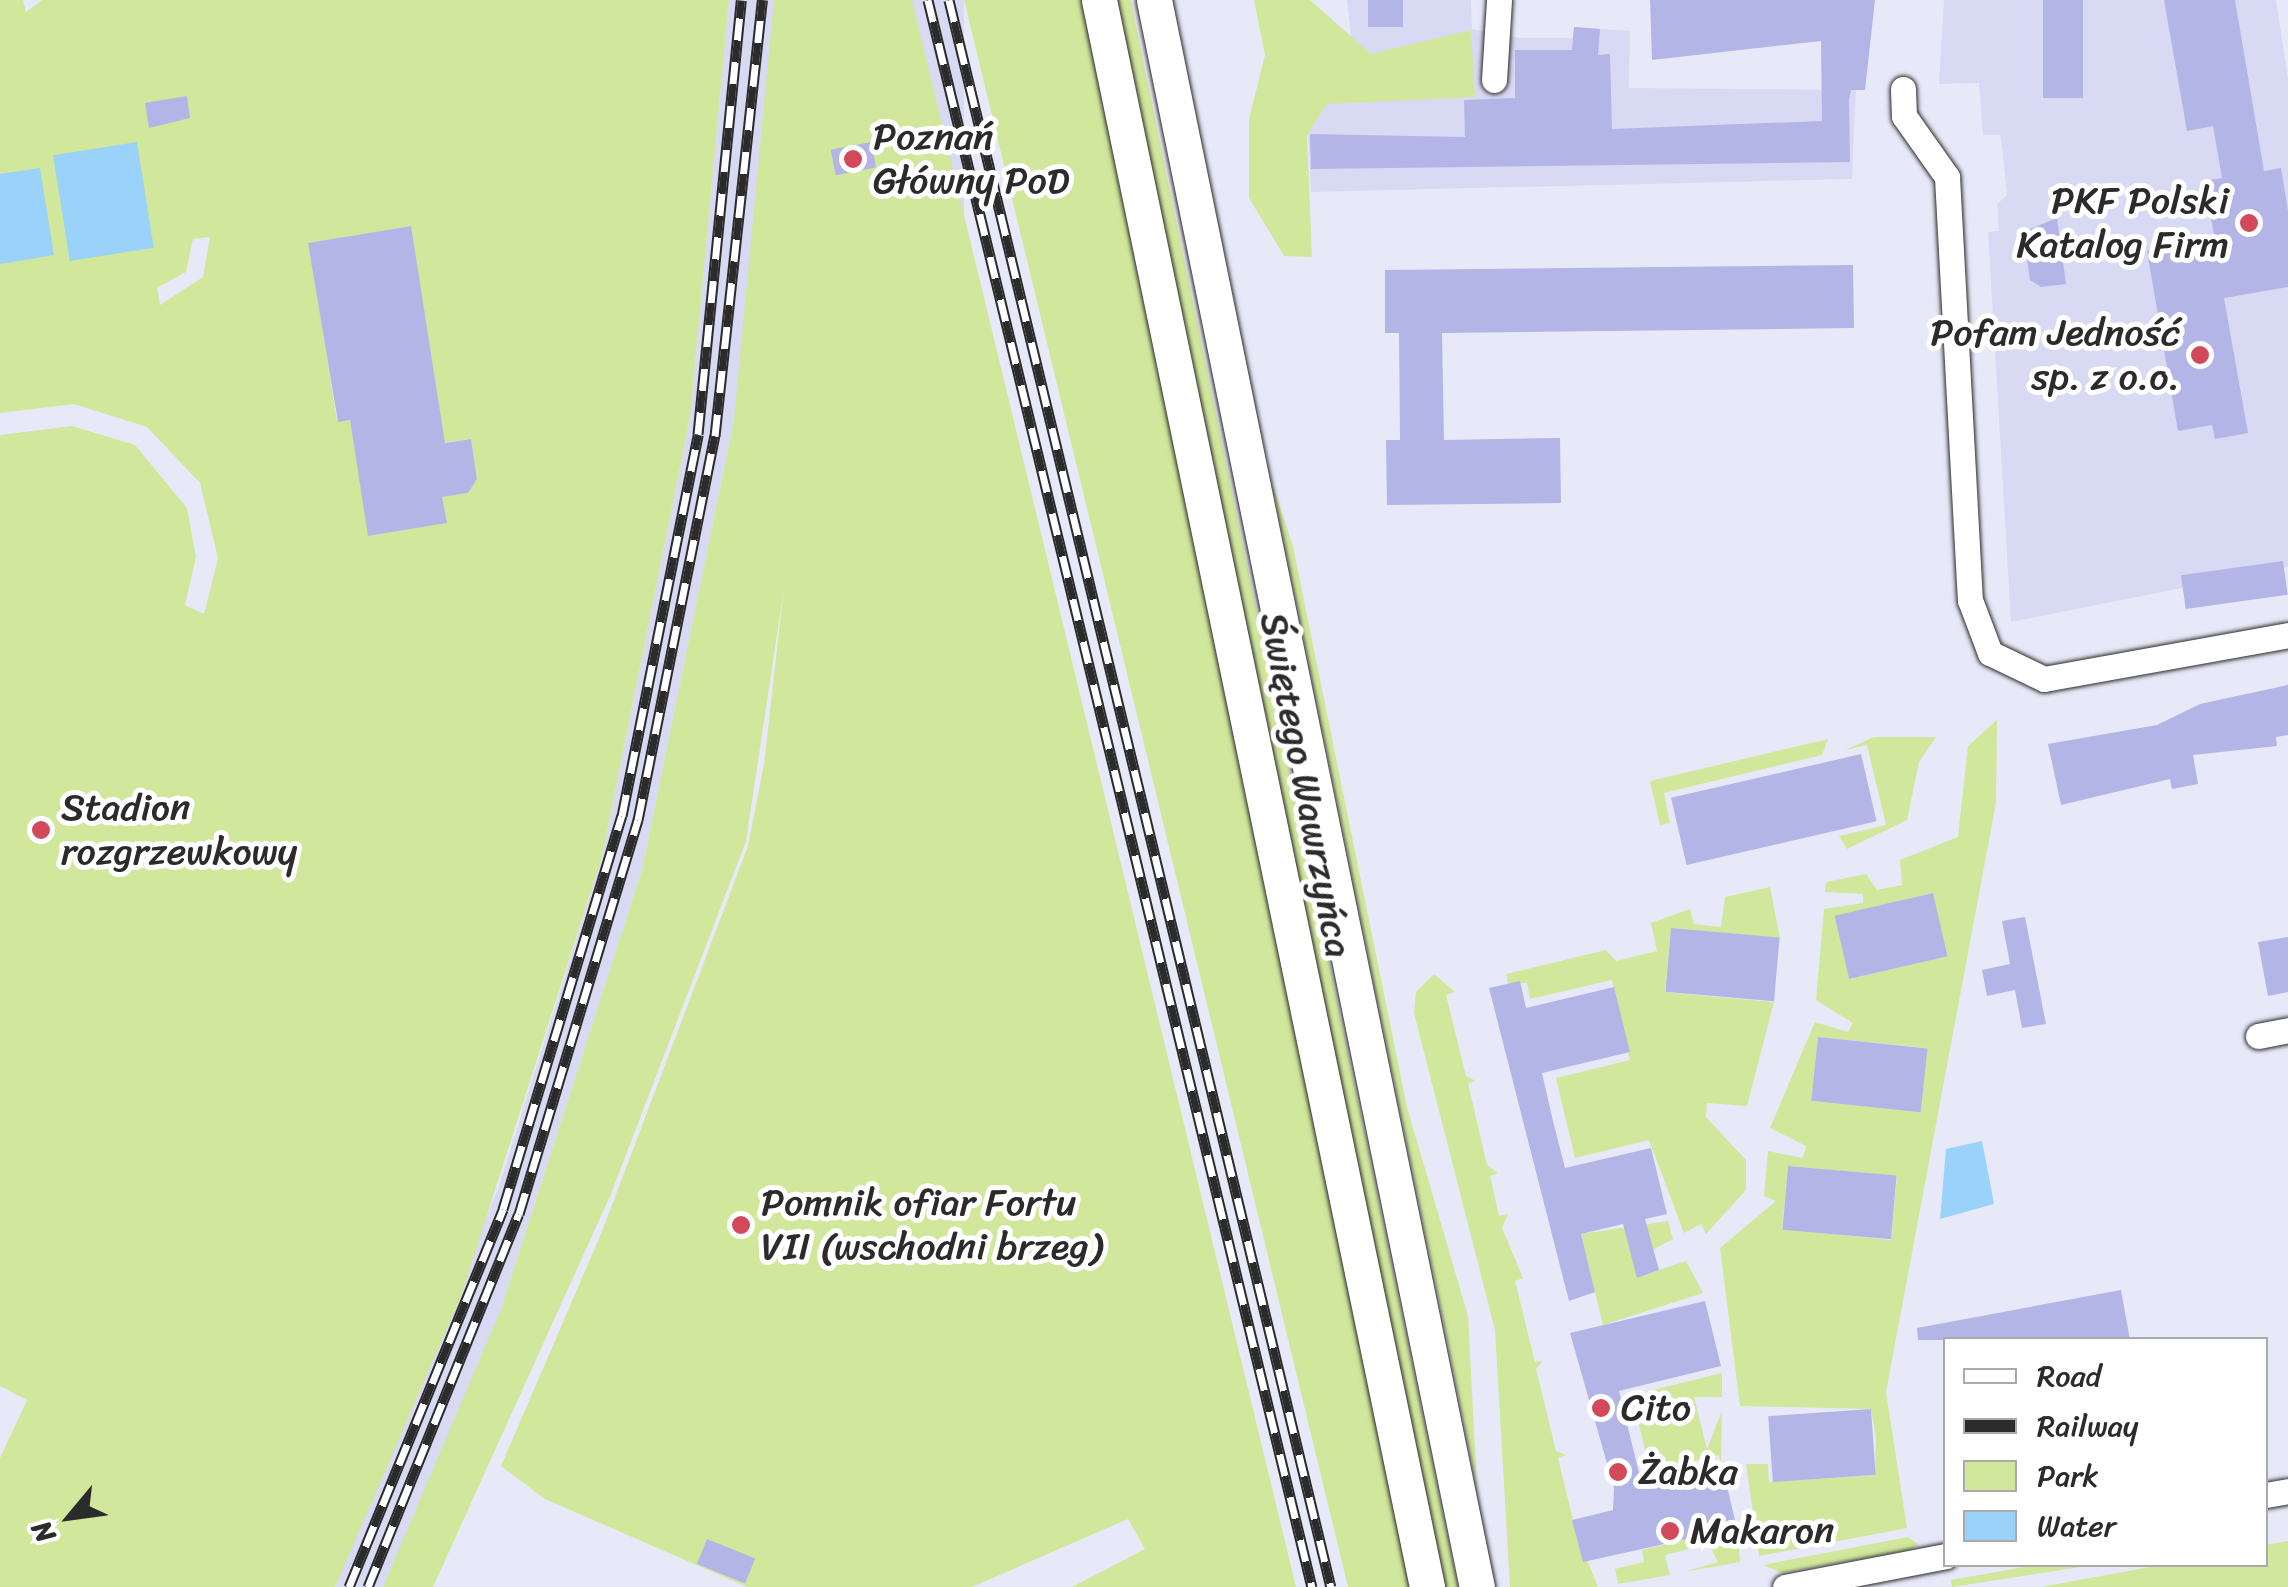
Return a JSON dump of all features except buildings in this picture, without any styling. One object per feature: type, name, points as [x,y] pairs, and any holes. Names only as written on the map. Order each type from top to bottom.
[{"type":"main road","name":"Świętego Wawrzyńca","points":[[1099,0],[1427,1587]]},
{"type":"main road","name":"Świętego Wawrzyńca","points":[[1154,0],[1477,1587]]},
{"type":"street","points":[[1494,80],[1499,0]]},
{"type":"street","points":[[1903,89],[1904,116],[1947,177],[1970,600],[1990,653],[2044,679],[2288,635]]},
{"type":"street","points":[[2258,1036],[2288,1030]]},
{"type":"street","points":[[1785,1587],[1943,1557]]},
{"type":"shaded area","points":[[729,0],[774,0],[761,197],[734,419],[642,870],[501,1309],[413,1522],[383,1587],[335,1587],[499,1186],[602,857],[690,418]]},
{"type":"shaded area","points":[[912,0],[964,0],[964,1587],[912,1587]]},
{"type":"shaded area","points":[[1347,0],[1471,0],[1472,29],[1520,38],[1573,38],[1574,27],[1630,31],[1629,88],[1856,90],[1852,179],[1311,192],[1306,89],[1357,86]]},
{"type":"shaded area","points":[[1944,0],[2276,0],[2288,79],[2288,567],[2011,622],[1988,232],[1999,231],[1997,204],[2007,195],[2002,145],[2000,135],[1983,135],[1979,83],[1939,84]]},
{"type":"green space","points":[[0,0],[23,0],[26,12],[42,0],[729,0],[690,418],[602,857],[461,1296],[335,1587],[0,1587],[0,1458],[27,1400],[0,1386],[0,435],[72,426],[135,445],[187,508],[196,557],[185,605],[204,614],[218,558],[200,483],[147,427],[74,404],[0,413]],"holes":[[[410,226],[439,404],[434,444],[471,439],[477,479],[468,493],[442,497],[446,523],[369,536],[350,420],[337,421],[309,243]],[[210,237],[203,277],[160,305],[157,288],[186,272],[193,239]]]},
{"type":"green space","points":[[774,0],[912,0],[1296,1587],[1072,1587],[1145,1549],[1128,1519],[972,1587],[747,1587],[545,1499],[501,1466],[601,1234],[748,846],[764,764],[784,588],[746,841],[611,1194],[433,1587],[383,1587],[501,1309],[642,870],[734,419]]},
{"type":"green space","points":[[964,0],[1082,0],[1410,1587],[1348,1587]]},
{"type":"green space","points":[[1117,0],[1131,0],[1458,1587],[1445,1587],[1405,1407]]},
{"type":"green space","points":[[1254,0],[1310,0],[1371,54],[1471,30],[1475,97],[1327,104],[1307,135],[1312,257],[1284,256],[1249,198],[1249,119],[1265,55]]},
{"type":"green space","points":[[1272,483],[1293,546],[1407,1107],[1468,1316],[1477,1486]]},
{"type":"green space","points":[[1997,720],[1996,803],[1886,1392],[1907,1528],[1759,1556],[1746,1464],[1768,1464],[1769,1482],[1875,1475],[1876,1439],[1871,1409],[1740,1406],[1720,1248],[1776,1201],[1764,1196],[1768,1151],[1803,1158],[1806,1146],[1770,1128],[1815,1022],[1848,1032],[1853,1023],[1816,1000],[1824,909],[1863,903],[1863,894],[1825,892],[1826,882],[1866,874],[1877,890],[1902,885],[1900,860],[1958,837],[1968,746]],"holes":[[[1932,893],[1948,956],[1850,979],[1835,917]],[[1818,1037],[1926,1048],[1921,1111],[1812,1101]],[[1788,1166],[1897,1176],[1891,1240],[1782,1229]]]},
{"type":"green space","points":[[1874,737],[1936,737],[1919,762],[1907,820],[1847,849],[1839,836],[1886,825],[1867,745],[1845,750]]},
{"type":"green space","points":[[1828,739],[1822,755],[1664,793],[1670,823],[1660,825],[1650,781]]},
{"type":"green space","points":[[1770,887],[1780,938],[1671,928],[1665,992],[1774,1002],[1747,1106],[1707,1103],[1706,1117],[1746,1160],[1746,1190],[1706,1234],[1701,1224],[1684,1233],[1649,1140],[1575,1158],[1556,1078],[1630,1060],[1612,980],[1530,999],[1527,983],[1508,983],[1506,974],[1606,950],[1616,961],[1657,951],[1651,923],[1690,909],[1694,924],[1721,927],[1725,897]]},
{"type":"green space","points":[[1434,974],[1455,992],[1446,995],[1466,1076],[1476,1081],[1468,1083],[1487,1165],[1498,1173],[1490,1176],[1499,1216],[1508,1214],[1502,1228],[1523,1278],[1515,1281],[1535,1362],[1543,1361],[1536,1369],[1556,1451],[1566,1455],[1558,1458],[1576,1532],[1598,1587],[1510,1587],[1495,1330],[1414,1013],[1416,992]]},
{"type":"green space","points":[[1668,1221],[1673,1239],[1633,1260],[1638,1277],[1686,1261],[1703,1293],[1603,1325],[1581,1234]]},
{"type":"green space","points":[[1722,1373],[1722,1397],[1694,1397],[1707,1449],[1722,1411],[1721,1462],[1718,1455],[1650,1471],[1632,1395]]},
{"type":"green space","points":[[1737,1527],[1740,1562],[1684,1572],[1718,1562],[1709,1544],[1665,1555],[1670,1575],[1618,1584],[1615,1569],[1644,1562],[1642,1550]]},
{"type":"green space","points":[[1908,1537],[1918,1544],[1911,1550],[1782,1573],[1763,1565]]},
{"type":"green space","points":[[2288,1541],[2288,1587],[2041,1587],[2150,1567],[2268,1567],[2268,1545]]},
{"type":"green space","points":[[2025,1567],[2081,1567],[1952,1587],[1951,1580]]},
{"type":"water","points":[[137,142],[154,248],[70,261],[53,155]]},
{"type":"water","points":[[40,168],[54,255],[0,264],[0,174]]},
{"type":"water","points":[[1982,1141],[1994,1204],[1940,1219],[1946,1149]]},
{"type":"railway","points":[[349,1587],[503,1209],[622,816],[698,434],[741,0]]},
{"type":"railway","points":[[368,1587],[519,1214],[638,820],[715,436],[762,0]]},
{"type":"railway","points":[[928,0],[1312,1587]]},
{"type":"railway","points":[[949,0],[1331,1587]]},
{"type":"place","name":"Poznań Główny PoD","points":[[853,159]]},
{"type":"place","name":"PKF Polski Katalog Firm","points":[[2249,223]]},
{"type":"place","name":"Pofam Jedność sp. z o.o.","points":[[2200,355]]},
{"type":"place","name":"Stadion rozgrzewkowy","points":[[41,830]]},
{"type":"place","name":"Pomnik ofiar Fortu VII (wschodni brzeg)","points":[[741,1225]]},
{"type":"place","name":"Cito","points":[[1601,1408]]},
{"type":"place","name":"Żabka","points":[[1618,1472]]},
{"type":"place","name":"Makaron","points":[[1670,1531]]}]
